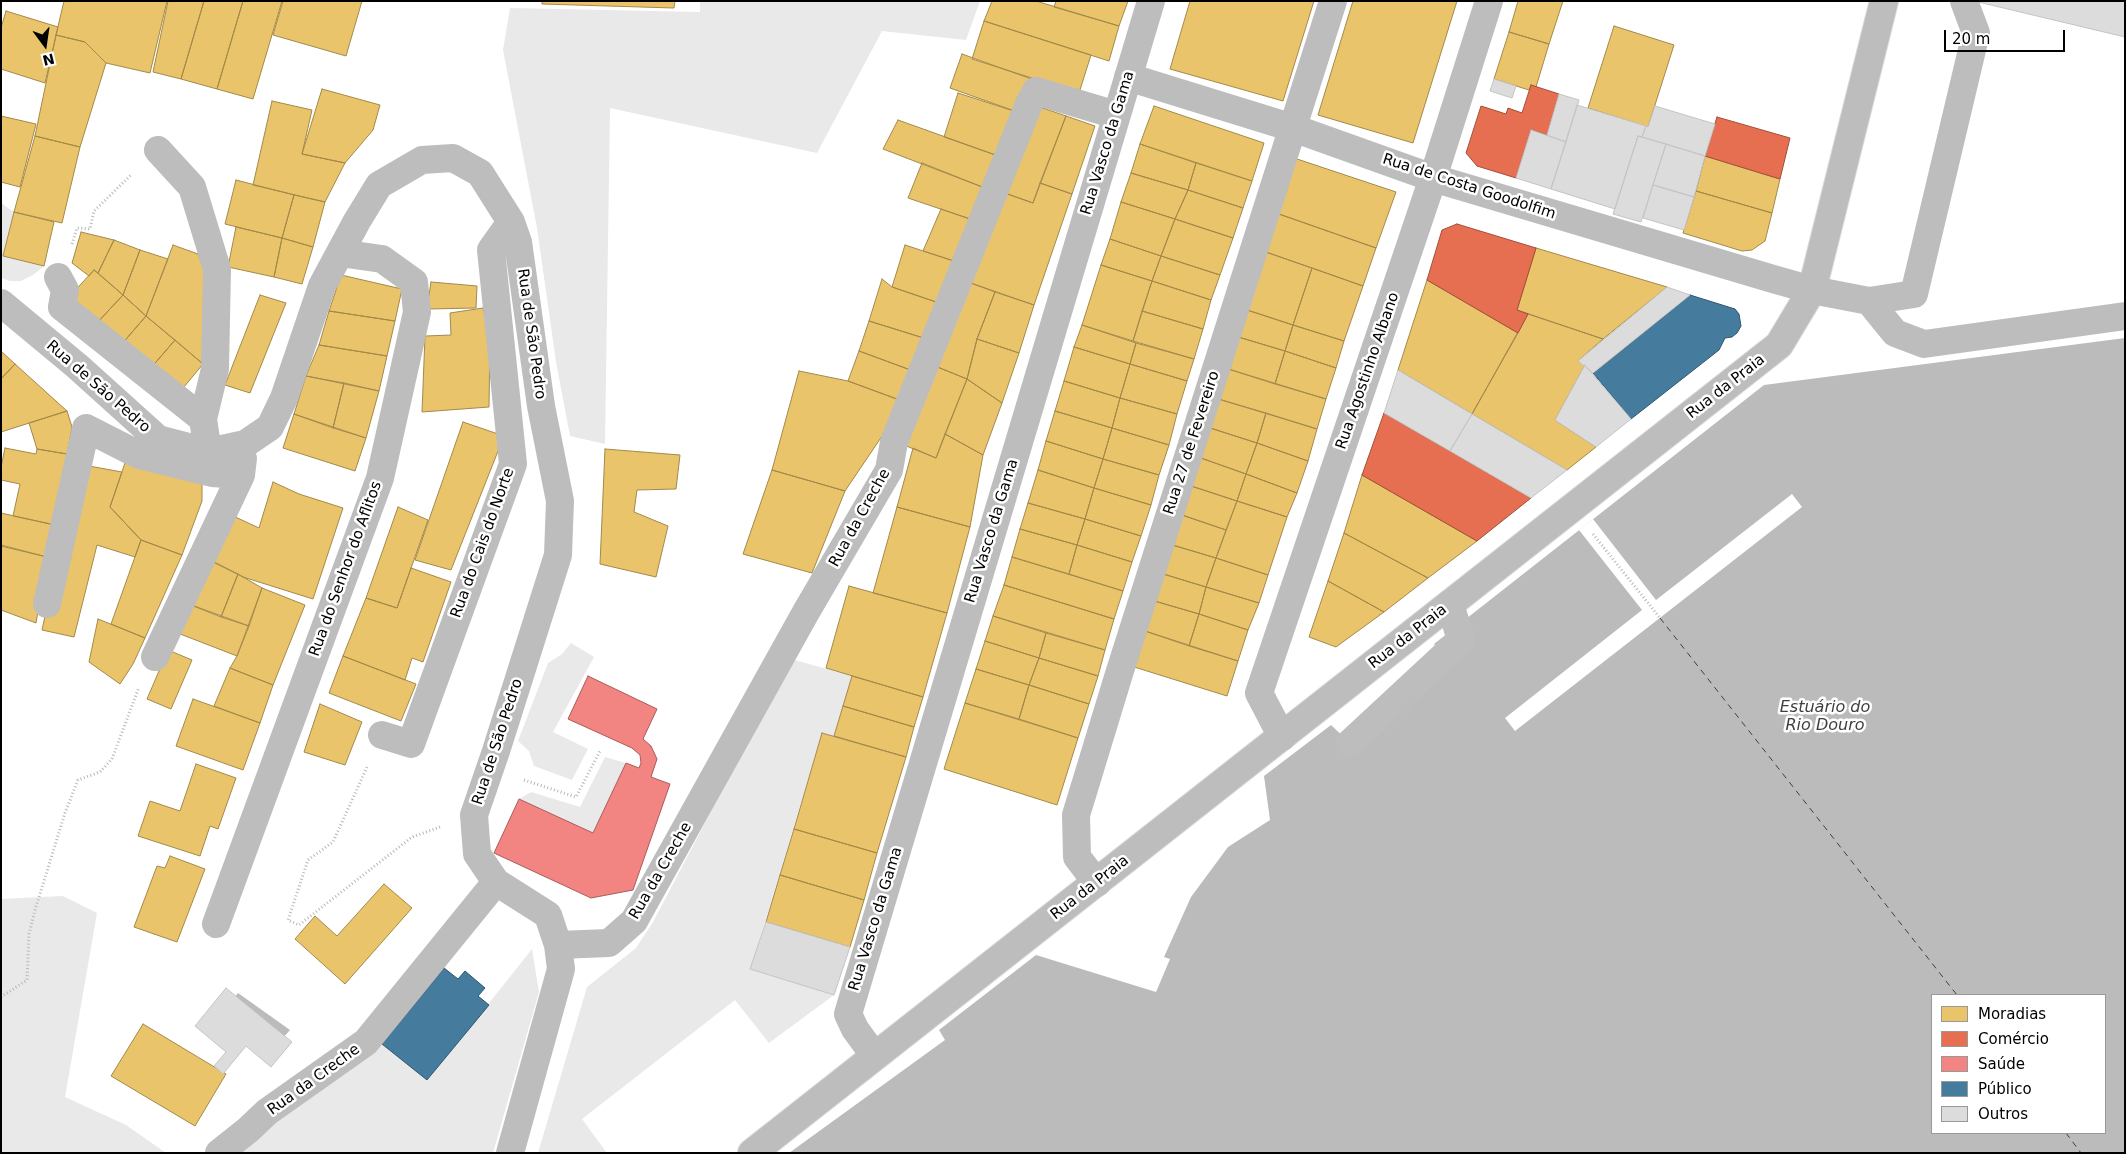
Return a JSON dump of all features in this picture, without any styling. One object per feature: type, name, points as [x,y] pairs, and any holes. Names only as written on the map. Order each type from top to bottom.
[{"type":"street","name":"Rua Vasco da Gama","points":[[874,1055],[855,1029],[848,1014],[1151,1]]},
{"type":"street","name":"Rua 27 de Fevereiro","points":[[1096,883],[1077,857],[1076,815],[1333,1]]},
{"type":"street","name":"Rua Agostinho Albano","points":[[1282,737],[1259,694],[1434,178],[1489,1]]},
{"type":"street","name":"Rua da Praia","points":[[752,1153],[874,1055],[1096,883],[1779,345],[1812,290],[1884,1]]},
{"type":"street","points":[[1964,1],[1976,33],[1914,294],[1869,302],[1895,333],[1924,344],[2125,316]]},
{"type":"street","name":"Rua de Costa Goodolfim","points":[[1128,78],[1293,128],[1434,178],[1812,290],[1869,302]]},
{"type":"street","name":"Rua da Creche","points":[[558,945],[609,943],[634,921],[806,612],[889,470],[894,442],[1029,104],[1036,92],[1116,115]]},
{"type":"street","points":[[158,150],[192,187],[217,269],[215,369],[203,419],[208,452]]},
{"type":"street","name":"Rua de São Pedro","points":[[1,303],[77,366],[158,439],[208,452],[245,444],[270,428],[284,398],[322,286],[379,185],[422,160],[453,158],[480,173],[511,222],[518,242],[541,406],[560,501],[558,555],[474,815],[478,854],[496,882],[548,915],[558,945],[561,969],[510,1153]]},
{"type":"street","name":"Rua do Cais do Norte","points":[[382,735],[411,744],[513,464],[491,250],[511,222]]},
{"type":"street","name":"Rua do Senhor do Aflitos","points":[[216,924],[380,478],[417,312],[414,282],[382,259],[340,252]]},
{"type":"street","points":[[58,277],[65,290],[62,307],[203,419]]},
{"type":"street","points":[[47,604],[86,428],[139,454],[212,473],[241,475]]},
{"type":"street","points":[[154,657],[241,475],[245,444]]},
{"type":"street","points":[[1350,743],[1461,640],[1450,604]]},
{"type":"street","name":"Rua da Creche","points":[[219,1153],[248,1130],[266,1112],[366,1042],[496,882]]},
{"type":"path","points":[[77,228],[90,229],[94,211],[158,150]]},
{"type":"path","points":[[1573,508],[1660,618]]},
{"type":"path","points":[[1,997],[27,980],[29,934],[35,910],[65,813],[78,780],[100,772],[112,759],[134,697],[154,657]]},
{"type":"path","points":[[382,735],[334,842],[308,860],[288,920],[299,924],[412,837]]},
{"type":"path","points":[[490,769],[576,797],[600,751]]},
{"type":"shaded area","points":[[700,1],[980,1],[966,40],[882,31],[817,153],[610,108],[605,444],[570,436],[556,362],[537,228],[503,50],[510,8],[700,12]]},
{"type":"shaded area","points":[[1,203],[14,212],[3,256],[44,266],[33,275],[21,281],[10,281],[1,278]]},
{"type":"shaded area","points":[[571,643],[594,657],[553,732],[588,749],[572,780],[534,766],[529,751],[518,741],[548,663],[562,654]]},
{"type":"shaded area","points":[[791,659],[852,676],[834,736],[822,733],[751,969],[834,995],[769,1043],[735,1000],[582,1119],[607,1153],[538,1153],[587,987],[636,948],[653,922]]},
{"type":"shaded area","points":[[605,757],[626,763],[593,833],[519,799],[531,792],[580,807]]},
{"type":"shaded area","points":[[63,896],[97,913],[65,1097],[126,1125],[166,1153],[1,1153],[1,899]]},
{"type":"shaded area","points":[[532,949],[539,992],[493,1153],[219,1153],[382,1044],[428,1080]]},
{"type":"water","name":"Estuário do Rio Douro","points":[[2125,338],[2125,1153],[789,1153],[945,1040],[939,1030],[1036,955],[1156,992],[1170,959],[1164,957],[1191,897],[1228,847],[1270,820],[1264,776],[1331,725],[1350,743],[1451,665],[1434,644],[1764,385]]},
{"type":"water","points":[[238,993],[290,1030],[266,1057],[216,1020]]},
{"type":"pier","points":[[1792,494],[1802,507],[1515,731],[1505,718],[1642,610],[1579,530],[1593,519],[1656,600]]},
{"type":"building: Moradias","points":[[64,1],[167,1],[150,73],[106,63],[85,42],[56,35]]},
{"type":"building: Moradias","points":[[168,1],[204,1],[181,79],[153,72]]},
{"type":"building: Moradias","points":[[204,1],[243,1],[217,89],[181,79]]},
{"type":"building: Moradias","points":[[243,1],[282,1],[253,99],[217,89]]},
{"type":"building: Moradias","points":[[283,1],[362,1],[346,56],[273,35]]},
{"type":"building: Moradias","points":[[542,1],[675,1],[674,8],[542,4]]},
{"type":"building: Moradias","points":[[992,1],[1036,1],[1119,26],[1109,61],[984,21]]},
{"type":"building: Moradias","points":[[1056,1],[1128,1],[1119,26],[1054,7]]},
{"type":"building: Moradias","points":[[1190,1],[1314,1],[1283,101],[1170,69]]},
{"type":"building: Moradias","points":[[1353,1],[1457,1],[1413,143],[1318,115]]},
{"type":"building: Moradias","points":[[1518,1],[1563,1],[1549,44],[1509,32]]},
{"type":"building: Moradias","points":[[6,11],[58,27],[45,83],[1,69],[1,28]]},
{"type":"building: Moradias","points":[[984,21],[1091,55],[1079,93],[972,59]]},
{"type":"building: Moradias","points":[[1614,26],[1674,45],[1648,127],[1588,108]]},
{"type":"building: Moradias","points":[[1509,32],[1549,44],[1536,87],[1531,85],[1529,90],[1494,79]]},
{"type":"building: Moradias","points":[[56,35],[85,42],[106,63],[80,147],[35,136]]},
{"type":"building: Moradias","points":[[962,54],[1037,81],[1023,114],[950,88]]},
{"type":"building: Moradias","points":[[322,89],[380,105],[373,130],[345,163],[302,154]]},
{"type":"building: Moradias","points":[[958,93],[1023,114],[1004,158],[944,137]]},
{"type":"building: Moradias","points":[[272,101],[312,110],[302,154],[345,163],[325,202],[253,185]]},
{"type":"building: Moradias","points":[[1031,104],[1066,116],[1033,203],[999,191]]},
{"type":"building: Moradias","points":[[1154,106],[1264,143],[1252,181],[1140,144]]},
{"type":"building: Moradias","points":[[1,116],[36,124],[20,187],[1,182]]},
{"type":"building: Moradias","points":[[1066,116],[1095,126],[1072,194],[1040,183]]},
{"type":"building: Moradias","points":[[898,120],[1004,158],[990,190],[883,149]]},
{"type":"building: Moradias","points":[[35,136],[80,147],[62,223],[14,212]]},
{"type":"building: Moradias","points":[[1140,144],[1196,163],[1188,190],[1131,173]]},
{"type":"building: Moradias","points":[[1705,156],[1780,179],[1772,213],[1696,191]]},
{"type":"building: Moradias","points":[[1294,158],[1396,192],[1376,248],[1276,213]]},
{"type":"building: Moradias","points":[[922,163],[990,190],[976,221],[908,198]]},
{"type":"building: Moradias","points":[[1196,163],[1252,181],[1243,208],[1188,190]]},
{"type":"building: Moradias","points":[[1131,173],[1188,190],[1175,219],[1121,202]]},
{"type":"building: Moradias","points":[[236,180],[294,195],[282,238],[225,224]]},
{"type":"building: Moradias","points":[[1040,183],[1072,194],[1034,305],[968,282],[999,191],[1033,203]]},
{"type":"building: Moradias","points":[[1188,190],[1243,208],[1233,238],[1175,219]]},
{"type":"building: Moradias","points":[[1696,191],[1772,213],[1765,241],[1752,250],[1742,251],[1683,233]]},
{"type":"building: Moradias","points":[[294,195],[325,202],[313,247],[282,238]]},
{"type":"building: Moradias","points":[[1121,202],[1175,219],[1161,256],[1110,239]]},
{"type":"building: Moradias","points":[[941,209],[976,221],[957,262],[923,251]]},
{"type":"building: Moradias","points":[[14,212],[54,222],[44,266],[3,256]]},
{"type":"building: Moradias","points":[[1276,213],[1376,248],[1363,286],[1263,251]]},
{"type":"building: Moradias","points":[[1175,219],[1233,238],[1220,275],[1161,256]]},
{"type":"building: Moradias","points":[[236,227],[282,238],[274,277],[228,267]]},
{"type":"building: Moradias","points":[[81,232],[114,240],[98,273],[94,270],[89,276],[72,263]]},
{"type":"building: Moradias","points":[[282,238],[313,247],[302,284],[274,277]]},
{"type":"building: Moradias","points":[[1110,239],[1161,256],[1152,281],[1101,265]]},
{"type":"building: Moradias","points":[[114,240],[140,250],[123,295],[98,273]]},
{"type":"building: Moradias","points":[[173,245],[198,254],[208,279],[203,364],[146,316]]},
{"type":"building: Moradias","points":[[905,245],[957,262],[942,304],[892,287]]},
{"type":"building: Moradias","points":[[1536,248],[1667,287],[1603,339],[1517,310]]},
{"type":"building: Moradias","points":[[140,250],[168,259],[146,316],[123,295]]},
{"type":"building: Moradias","points":[[1263,251],[1312,268],[1293,325],[1244,309]]},
{"type":"building: Moradias","points":[[1161,256],[1220,275],[1211,300],[1152,281]]},
{"type":"building: Moradias","points":[[1101,265],[1152,281],[1133,341],[1082,325]]},
{"type":"building: Moradias","points":[[1312,268],[1363,286],[1344,341],[1293,325]]},
{"type":"building: Moradias","points":[[94,270],[123,295],[96,324],[67,299]]},
{"type":"building: Moradias","points":[[341,275],[402,289],[395,321],[329,311]]},
{"type":"building: Moradias","points":[[882,279],[892,287],[942,304],[930,340],[869,321]]},
{"type":"building: Moradias","points":[[1427,280],[1518,333],[1472,414],[1398,370]]},
{"type":"building: Moradias","points":[[1152,281],[1211,300],[1203,329],[1142,311]]},
{"type":"building: Moradias","points":[[431,282],[477,286],[476,308],[427,309]]},
{"type":"building: Moradias","points":[[968,282],[995,292],[977,339],[967,379],[930,364]]},
{"type":"building: Moradias","points":[[995,292],[1034,305],[1019,353],[977,339]]},
{"type":"building: Moradias","points":[[123,295],[146,316],[121,345],[96,324]]},
{"type":"building: Moradias","points":[[260,295],[286,303],[250,393],[225,385]]},
{"type":"building: Moradias","points":[[483,308],[490,336],[489,407],[422,412],[425,336],[451,335],[450,313]]},
{"type":"building: Moradias","points":[[1244,309],[1293,325],[1285,351],[1235,336]]},
{"type":"building: Moradias","points":[[329,311],[395,321],[387,356],[319,345]]},
{"type":"building: Moradias","points":[[1142,311],[1203,329],[1194,359],[1133,341]]},
{"type":"building: Moradias","points":[[1528,314],[1603,339],[1578,361],[1585,365],[1555,420],[1596,447],[1567,470],[1472,414]]},
{"type":"building: Moradias","points":[[146,316],[175,340],[150,369],[121,345]]},
{"type":"building: Moradias","points":[[869,321],[930,340],[916,372],[859,351]]},
{"type":"building: Moradias","points":[[1082,325],[1136,343],[1130,364],[1074,347]]},
{"type":"building: Moradias","points":[[1293,325],[1344,341],[1336,368],[1285,351]]},
{"type":"building: Moradias","points":[[1235,336],[1285,351],[1275,384],[1225,368]]},
{"type":"building: Moradias","points":[[977,339],[1019,353],[1002,403],[967,379]]},
{"type":"building: Moradias","points":[[175,340],[203,364],[179,393],[150,369]]},
{"type":"building: Moradias","points":[[1136,343],[1194,359],[1187,381],[1130,364]]},
{"type":"building: Moradias","points":[[319,345],[387,356],[379,391],[306,376]]},
{"type":"building: Moradias","points":[[1074,347],[1130,364],[1120,398],[1064,381]]},
{"type":"building: Moradias","points":[[1,351],[15,364],[1,379]]},
{"type":"building: Moradias","points":[[859,351],[916,372],[905,402],[848,381]]},
{"type":"building: Moradias","points":[[1285,351],[1336,368],[1326,399],[1275,384]]},
{"type":"building: Moradias","points":[[15,364],[67,411],[1,432],[1,379]]},
{"type":"building: Moradias","points":[[930,364],[967,379],[936,458],[899,443]]},
{"type":"building: Moradias","points":[[1130,364],[1187,381],[1177,414],[1120,398]]},
{"type":"building: Moradias","points":[[1225,368],[1326,399],[1317,429],[1215,398]]},
{"type":"building: Moradias","points":[[799,371],[848,381],[905,402],[845,491],[772,470]]},
{"type":"building: Moradias","points":[[306,376],[344,383],[333,428],[294,414]]},
{"type":"building: Moradias","points":[[967,379],[1002,403],[983,455],[945,434]]},
{"type":"building: Moradias","points":[[1064,381],[1120,398],[1112,428],[1055,411]]},
{"type":"building: Moradias","points":[[344,383],[379,391],[366,438],[333,428]]},
{"type":"building: Moradias","points":[[1120,398],[1177,414],[1169,445],[1112,428]]},
{"type":"building: Moradias","points":[[1215,398],[1266,413],[1257,443],[1207,427]]},
{"type":"building: Moradias","points":[[67,411],[72,427],[67,454],[37,449],[29,423]]},
{"type":"building: Moradias","points":[[1055,411],[1112,428],[1103,459],[1046,441]]},
{"type":"building: Moradias","points":[[1266,413],[1317,429],[1308,461],[1257,443]]},
{"type":"building: Moradias","points":[[294,414],[366,438],[355,471],[283,448]]},
{"type":"building: Moradias","points":[[463,422],[504,436],[451,570],[415,560]]},
{"type":"building: Moradias","points":[[1207,427],[1257,443],[1246,474],[1198,457]]},
{"type":"building: Moradias","points":[[1112,428],[1169,445],[1159,475],[1103,459]]},
{"type":"building: Moradias","points":[[945,434],[983,455],[970,527],[897,507],[913,448],[936,458]]},
{"type":"building: Moradias","points":[[1046,441],[1103,459],[1094,488],[1038,470]]},
{"type":"building: Moradias","points":[[1257,443],[1308,461],[1297,493],[1246,474]]},
{"type":"building: Moradias","points":[[5,448],[36,454],[37,449],[67,454],[55,525],[13,516],[20,484],[1,480],[1,467]]},
{"type":"building: Moradias","points":[[605,449],[680,455],[676,489],[637,490],[634,512],[668,526],[656,577],[600,564]]},
{"type":"building: Moradias","points":[[128,454],[202,478],[202,501],[182,555],[141,540],[110,507]]},
{"type":"building: Moradias","points":[[1198,457],[1246,474],[1237,501],[1188,485]]},
{"type":"building: Moradias","points":[[1103,459],[1159,475],[1151,505],[1094,488]]},
{"type":"building: Moradias","points":[[78,464],[122,472],[110,507],[141,540],[135,557],[97,545],[74,637],[42,630]]},
{"type":"building: Moradias","points":[[772,470],[845,491],[812,573],[743,554]]},
{"type":"building: Moradias","points":[[1038,470],[1094,488],[1085,519],[1028,503]]},
{"type":"building: Moradias","points":[[1246,474],[1297,493],[1287,517],[1237,501]]},
{"type":"building: Moradias","points":[[1362,475],[1477,541],[1428,578],[1344,533]]},
{"type":"building: Moradias","points":[[273,482],[299,494],[343,508],[313,599],[243,577],[211,561],[231,515],[259,528]]},
{"type":"building: Moradias","points":[[1188,485],[1237,501],[1226,530],[1179,514]]},
{"type":"building: Moradias","points":[[1094,488],[1151,505],[1141,536],[1085,519]]},
{"type":"building: Moradias","points":[[1237,501],[1287,517],[1268,575],[1216,558]]},
{"type":"building: Moradias","points":[[1028,503],[1085,519],[1077,545],[1020,529]]},
{"type":"building: Moradias","points":[[398,507],[428,520],[397,608],[366,598]]},
{"type":"building: Moradias","points":[[897,507],[970,527],[947,613],[873,593]]},
{"type":"building: Moradias","points":[[1,513],[55,525],[47,557],[1,545]]},
{"type":"building: Moradias","points":[[1179,514],[1226,530],[1216,558],[1169,544]]},
{"type":"building: Moradias","points":[[1085,519],[1141,536],[1132,562],[1077,545]]},
{"type":"building: Moradias","points":[[1020,529],[1077,545],[1069,574],[1012,557]]},
{"type":"building: Moradias","points":[[1344,533],[1428,578],[1384,612],[1328,581]]},
{"type":"building: Moradias","points":[[141,540],[182,555],[145,638],[111,624]]},
{"type":"building: Moradias","points":[[1169,544],[1216,558],[1206,587],[1160,573]]},
{"type":"building: Moradias","points":[[1077,545],[1132,562],[1123,591],[1069,574]]},
{"type":"building: Moradias","points":[[1,546],[47,557],[36,623],[1,610]]},
{"type":"building: Moradias","points":[[1012,557],[1123,591],[1114,619],[1004,585]]},
{"type":"building: Moradias","points":[[1216,558],[1268,575],[1259,603],[1206,587]]},
{"type":"building: Moradias","points":[[208,559],[238,574],[221,617],[186,603]]},
{"type":"building: Moradias","points":[[411,568],[451,582],[423,662],[412,658],[405,680],[343,656],[366,598],[397,608]]},
{"type":"building: Moradias","points":[[1160,573],[1206,587],[1199,614],[1151,600]]},
{"type":"building: Moradias","points":[[238,574],[262,588],[249,626],[221,617]]},
{"type":"building: Moradias","points":[[1328,581],[1384,612],[1336,647],[1309,637]]},
{"type":"building: Moradias","points":[[1004,585],[1114,619],[1105,650],[993,616]]},
{"type":"building: Moradias","points":[[849,586],[947,613],[923,697],[826,668]]},
{"type":"building: Moradias","points":[[1206,587],[1259,603],[1248,630],[1199,614]]},
{"type":"building: Moradias","points":[[262,588],[305,605],[273,685],[230,668],[237,656]]},
{"type":"building: Moradias","points":[[1151,600],[1199,614],[1189,646],[1142,630]]},
{"type":"building: Moradias","points":[[186,603],[249,626],[237,656],[175,632]]},
{"type":"building: Moradias","points":[[1199,614],[1248,630],[1238,661],[1189,646]]},
{"type":"building: Moradias","points":[[993,616],[1046,633],[1039,658],[985,641]]},
{"type":"building: Moradias","points":[[98,619],[145,638],[133,664],[120,684],[89,662]]},
{"type":"building: Moradias","points":[[1142,630],[1238,661],[1227,696],[1131,666]]},
{"type":"building: Moradias","points":[[1046,633],[1105,650],[1098,676],[1039,658]]},
{"type":"building: Moradias","points":[[985,641],[1039,658],[1029,685],[976,669]]},
{"type":"building: Moradias","points":[[168,650],[192,660],[171,709],[147,699]]},
{"type":"building: Moradias","points":[[343,656],[416,684],[401,721],[329,693]]},
{"type":"building: Moradias","points":[[1039,658],[1098,676],[1089,704],[1029,685]]},
{"type":"building: Moradias","points":[[230,668],[273,685],[260,723],[214,706]]},
{"type":"building: Moradias","points":[[976,669],[1029,685],[1019,719],[965,703]]},
{"type":"building: Moradias","points":[[852,676],[923,697],[914,727],[843,706]]},
{"type":"building: Moradias","points":[[1029,685],[1089,704],[1078,738],[1019,719]]},
{"type":"building: Moradias","points":[[193,699],[260,723],[243,770],[176,746]]},
{"type":"building: Moradias","points":[[965,703],[1078,738],[1057,805],[944,769]]},
{"type":"building: Moradias","points":[[320,704],[362,722],[345,765],[304,752]]},
{"type":"building: Moradias","points":[[843,706],[914,727],[906,757],[834,736]]},
{"type":"building: Moradias","points":[[822,733],[906,757],[877,853],[794,829]]},
{"type":"building: Moradias","points":[[196,764],[236,778],[218,829],[210,826],[200,856],[138,836],[150,801],[180,811]]},
{"type":"building: Moradias","points":[[794,829],[877,853],[864,900],[780,875]]},
{"type":"building: Moradias","points":[[170,856],[205,869],[177,942],[134,927],[157,866],[165,868]]},
{"type":"building: Moradias","points":[[780,875],[864,900],[850,947],[766,922]]},
{"type":"building: Moradias","points":[[384,884],[412,908],[345,984],[295,939],[315,916],[337,936]]},
{"type":"building: Moradias","points":[[143,1024],[226,1074],[195,1126],[111,1076]]},
{"type":"building: Comércio","points":[[1531,85],[1559,94],[1547,135],[1531,130],[1516,178],[1477,166],[1466,153],[1481,106],[1506,114],[1508,108],[1522,113]]},
{"type":"building: Comércio","points":[[1717,117],[1790,138],[1780,179],[1705,156]]},
{"type":"building: Comércio","points":[[1457,224],[1536,248],[1517,310],[1528,314],[1518,333],[1427,280],[1442,230]]},
{"type":"building: Comércio","points":[[1384,413],[1531,498],[1477,541],[1362,475]]},
{"type":"building: Saúde","points":[[588,676],[657,709],[643,739],[651,746],[657,759],[651,777],[670,784],[633,890],[591,898],[494,853],[519,799],[593,833],[626,763],[639,768],[641,763],[640,755],[632,748],[568,719]]},
{"type":"building: Público","points":[[1690,295],[1735,309],[1739,314],[1741,326],[1732,337],[1725,338],[1719,350],[1631,419],[1593,373]]},
{"type":"building: Público","points":[[444,968],[458,979],[465,971],[485,988],[478,996],[489,1005],[427,1080],[382,1044]]},
{"type":"building: Outros","points":[[1974,1],[2125,1],[2125,37]]},
{"type":"building: Outros","points":[[1494,79],[1516,86],[1512,98],[1490,91]]},
{"type":"building: Outros","points":[[1559,94],[1579,100],[1566,142],[1547,135]]},
{"type":"building: Outros","points":[[1577,105],[1646,126],[1642,137],[1638,136],[1615,209],[1551,189]]},
{"type":"building: Outros","points":[[1655,106],[1715,124],[1705,156],[1642,137],[1646,126],[1648,127]]},
{"type":"building: Outros","points":[[1531,130],[1566,142],[1551,189],[1516,178]]},
{"type":"building: Outros","points":[[1638,136],[1666,144],[1641,222],[1613,214]]},
{"type":"building: Outros","points":[[1666,144],[1705,156],[1694,197],[1653,185]]},
{"type":"building: Outros","points":[[1653,185],[1694,197],[1684,230],[1643,218]]},
{"type":"building: Outros","points":[[1667,287],[1690,295],[1593,373],[1578,361]]},
{"type":"building: Outros","points":[[1585,365],[1631,419],[1596,447],[1555,420]]},
{"type":"building: Outros","points":[[1398,370],[1472,414],[1450,451],[1384,413]]},
{"type":"building: Outros","points":[[1472,414],[1567,470],[1531,498],[1450,451]]},
{"type":"building: Outros","points":[[766,922],[850,947],[834,995],[750,969]]},
{"type":"building: Outros","points":[[226,988],[292,1042],[271,1067],[246,1046],[223,1074],[214,1066],[226,1052],[195,1026]]},
{"type":"ferry route","points":[[1660,618],[1956,994]]},
{"type":"ferry route","points":[[2067,1134],[2081,1153]]}]
